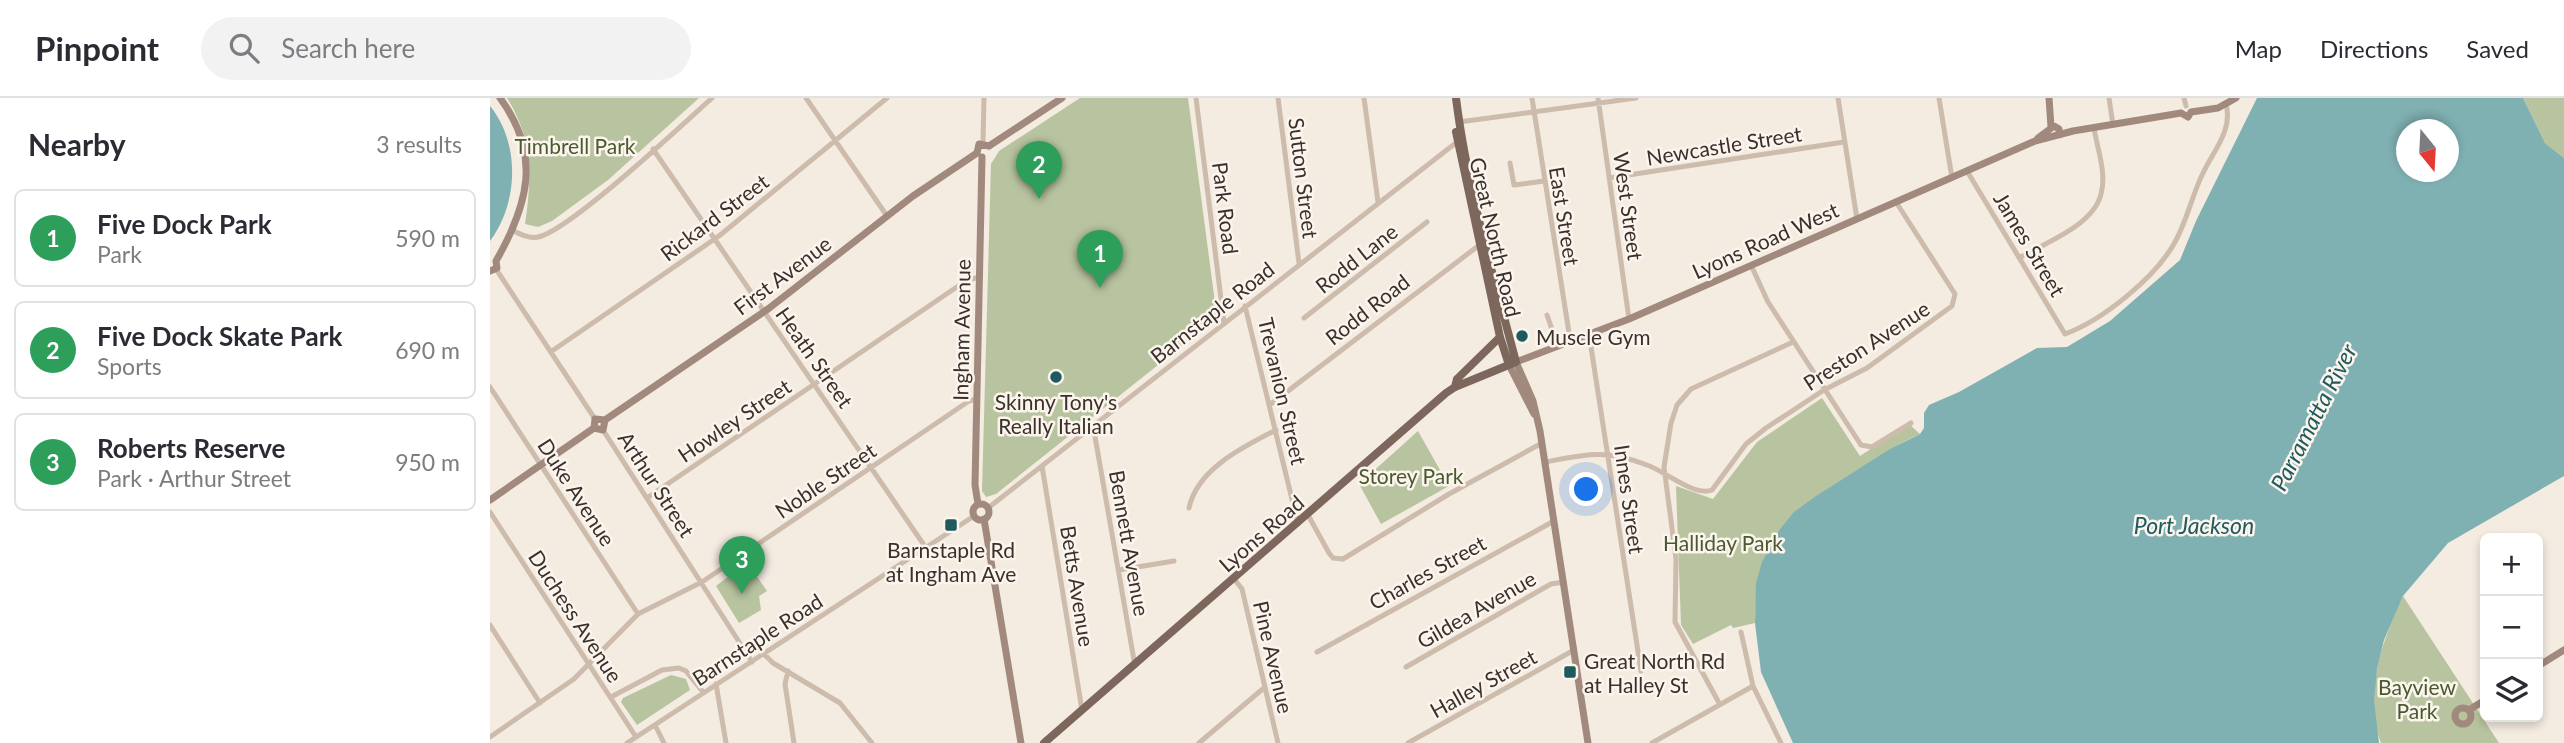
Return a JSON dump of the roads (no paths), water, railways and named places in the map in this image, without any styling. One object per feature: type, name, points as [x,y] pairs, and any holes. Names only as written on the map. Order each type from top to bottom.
[{"type":"main road","name":"Great North Road","points":[[1454,98],[1500,337],[1513,363]]},
{"type":"main road","name":"Great North Road","points":[[1454,98],[1457,142],[1513,363]]},
{"type":"main road","points":[[1455,387],[1457,379],[1500,337]]},
{"type":"main road","name":"Lyons Road","points":[[1044,743],[1135,667],[1455,387],[1513,363]]},
{"type":"street","points":[[493,265],[524,201],[526,158],[518,128],[500,98]]},
{"type":"street","points":[[512,230],[535,237],[550,232],[598,197],[712,98]]},
{"type":"street","points":[[806,98],[887,216]]},
{"type":"street","name":"Rickard Street","points":[[552,351],[716,239],[887,98]]},
{"type":"street","points":[[980,155],[988,154],[984,98]]},
{"type":"street","points":[[986,145],[1062,98]]},
{"type":"street","name":"Park Road","points":[[1196,98],[1224,323]]},
{"type":"street","name":"Sutton Street","points":[[1278,98],[1299,263]]},
{"type":"street","points":[[1364,98],[1378,202]]},
{"type":"street","name":"East Street","points":[[1532,98],[1570,339]]},
{"type":"street","points":[[1459,122],[1598,101],[1636,98]]},
{"type":"street","points":[[1838,98],[1857,219]]},
{"type":"street","points":[[1939,98],[1952,178]]},
{"type":"street","points":[[2049,98],[2054,131],[2113,125],[2186,107],[2225,104],[2236,98]]},
{"type":"street","points":[[2109,98],[2113,125]]},
{"type":"street","name":"West Street","points":[[1598,101],[1629,318]]},
{"type":"street","name":"James Street","points":[[1967,172],[2065,334],[2112,306],[2160,266],[2176,241],[2194,191],[2228,127],[2225,104]]},
{"type":"street","points":[[2020,258],[2081,221],[2097,202],[2101,194],[2102,168],[2094,128]]},
{"type":"street","name":"Lyons Road West","points":[[1513,363],[1629,318],[1967,172],[2054,131]]},
{"type":"street","name":"Barnstaple Road","points":[[988,508],[1457,142]]},
{"type":"street","name":"Newcastle Street","points":[[1609,178],[1844,142]]},
{"type":"street","name":"Heath Street","points":[[653,149],[926,548]]},
{"type":"street","name":"First Avenue","points":[[605,420],[764,311],[887,216],[980,155]]},
{"type":"street","name":"Ingham Avenue","points":[[978,505],[975,490],[980,155]]},
{"type":"street","points":[[1510,163],[1514,185],[1544,181]]},
{"type":"street","name":"Preston Avenue","points":[[1665,472],[1700,491],[1709,491],[1746,444],[1824,390],[1867,368],[1937,319],[1955,301],[1945,278],[1896,202]]},
{"type":"street","name":"Rodd Lane","points":[[1304,318],[1427,222]]},
{"type":"street","name":"Rodd Road","points":[[1271,404],[1482,243]]},
{"type":"street","name":"Arthur Street","points":[[493,265],[595,419]]},
{"type":"street","points":[[1751,265],[1768,302],[1861,444],[1872,447],[1911,423]]},
{"type":"street","name":"Howley Street","points":[[647,498],[967,280],[980,277]]},
{"type":"street","name":"Trevanion Street","points":[[1245,306],[1271,404],[1298,524]]},
{"type":"street","points":[[1547,315],[1557,344]]},
{"type":"street","name":"Innes Street","points":[[1582,335],[1591,347],[1608,453],[1606,465],[1641,671]]},
{"type":"street","points":[[1719,704],[1675,622],[1676,559],[1665,472],[1671,423],[1677,405],[1686,393],[1793,342]]},
{"type":"street","name":"Great North Road","points":[[1513,363],[1536,417],[1542,443],[1588,743]]},
{"type":"street","name":"Duke Avenue","points":[[490,387],[638,614]]},
{"type":"street","name":"Noble Street","points":[[490,737],[574,679],[638,614],[702,582],[969,401],[977,399]]},
{"type":"street","points":[[490,499],[594,428],[603,430],[605,420],[595,419],[594,428]]},
{"type":"street","name":"Bennett Avenue","points":[[1094,425],[1135,667]]},
{"type":"street","name":"Arthur Street","points":[[603,430],[752,662]]},
{"type":"street","points":[[1189,508],[1197,487],[1209,471],[1276,430]]},
{"type":"street","points":[[1308,515],[1329,553],[1333,558],[1343,559],[1449,494],[1542,443]]},
{"type":"street","points":[[1545,462],[1608,453],[1665,472]]},
{"type":"street","name":"Betts Avenue","points":[[1042,466],[1082,710]]},
{"type":"street","points":[[984,519],[974,516],[973,509],[978,505],[988,508],[984,519],[1021,743]]},
{"type":"street","name":"Duchess Avenue","points":[[490,512],[636,737]]},
{"type":"street","name":"Barnstaple Road","points":[[627,743],[974,516]]},
{"type":"street","name":"Charles Street","points":[[1317,652],[1554,521]]},
{"type":"street","points":[[1119,570],[1174,561]]},
{"type":"street","name":"Pine Avenue","points":[[1235,580],[1242,589],[1278,743]]},
{"type":"street","name":"Gildea Avenue","points":[[1406,667],[1551,584],[1564,582]]},
{"type":"street","points":[[490,625],[540,703]]},
{"type":"street","points":[[1741,632],[1753,686],[1781,743]]},
{"type":"street","name":"Halley Street","points":[[1408,743],[1574,650]]},
{"type":"street","points":[[2543,663],[2564,650]]},
{"type":"street","points":[[764,654],[839,703],[872,743]]},
{"type":"street","points":[[611,697],[670,667],[686,671],[703,692]]},
{"type":"street","points":[[788,671],[785,684],[794,743]]},
{"type":"street","points":[[716,684],[726,743]]},
{"type":"street","points":[[1652,743],[1753,686]]},
{"type":"street","points":[[1199,743],[1265,687]]},
{"type":"street","points":[[2469,710],[2480,703]]},
{"type":"street","points":[[655,725],[664,743]]},
{"type":"water","name":"Port Jackson","points":[[2257,98],[2523,98],[2545,143],[2564,158],[2564,476],[2448,543],[2403,596],[2384,640],[2377,669],[2374,700],[2379,743],[1793,743],[1761,672],[1755,623],[1756,583],[1762,562],[1780,529],[1794,512],[1816,496],[1890,449],[1920,434],[1924,428],[1924,413],[1929,405],[1959,392],[2037,348],[2067,347],[2110,321],[2180,260],[2196,221]]},
{"type":"water","points":[[490,106],[507,138],[512,174],[506,210],[490,241]]},
{"type":"place","name":"Five Dock Skate Park","points":[[1039,199]]},
{"type":"place","name":"Five Dock Park","points":[[1100,288]]},
{"type":"place","name":"Muscle Gym","points":[[1522,336]]},
{"type":"place","name":"Skinny Tony's Really Italian","points":[[1056,377]]},
{"type":"place","name":"Barnstaple Rd at Ingham Ave","points":[[951,525]]},
{"type":"place","name":"Roberts Reserve","points":[[742,594]]},
{"type":"place","name":"Great North Rd at Halley St","points":[[1570,672]]},
{"type":"park label","name":"Timbrell Park","points":[[575,145]]},
{"type":"park label","name":"Storey Park","points":[[1411,475]]},
{"type":"park label","name":"Halliday Park","points":[[1723,542]]},
{"type":"park label","name":"Bayview Park","points":[[2417,698]]},
{"type":"water label","name":"Parramatta River","points":[[2313,417]]}]
